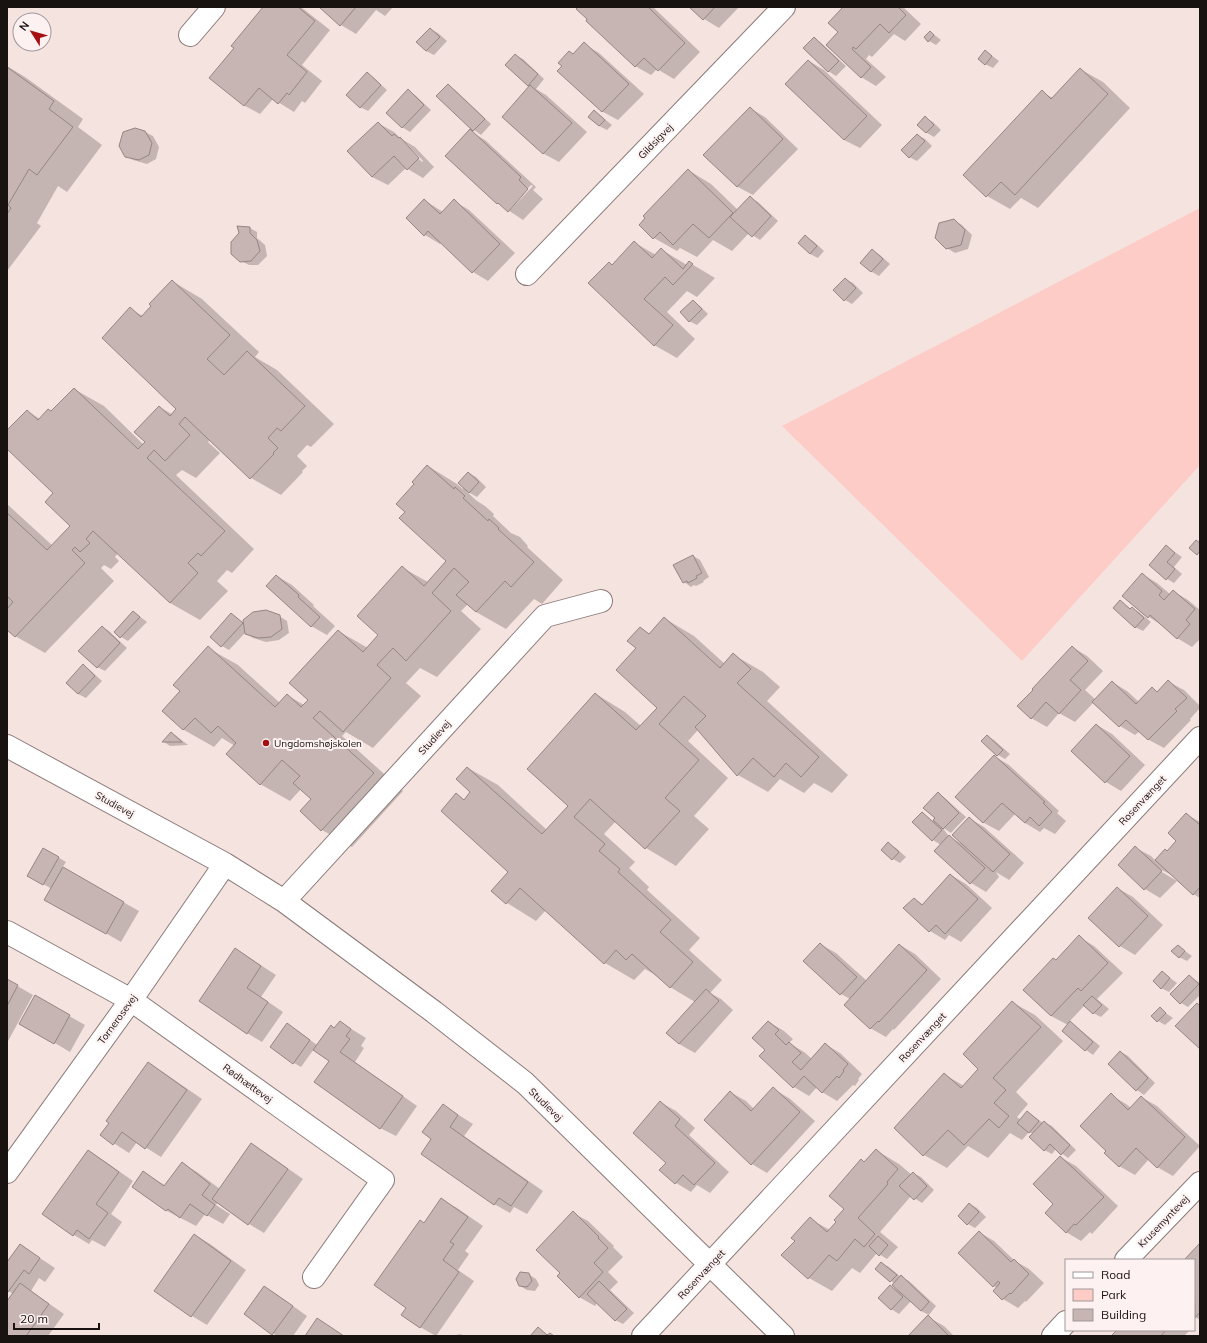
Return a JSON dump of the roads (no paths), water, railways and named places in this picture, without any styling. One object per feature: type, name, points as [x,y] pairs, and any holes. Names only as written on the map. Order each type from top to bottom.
[{"type":"street","points":[[190,35],[214,7]]},
{"type":"street","name":"Gildsigvej","points":[[527,274],[784,7]]},
{"type":"street","name":"Studievej","points":[[284,901],[545,616],[601,601]]},
{"type":"street","name":"Rosenvænget","points":[[643,1336],[1200,738]]},
{"type":"street","name":"Studievej","points":[[7,746],[225,864],[284,901],[434,1012],[525,1083],[783,1336]]},
{"type":"street","name":"Tornerosevej","points":[[7,1172],[131,1000],[225,864]]},
{"type":"street","name":"Rødhættevej","points":[[7,932],[131,1000],[383,1180],[314,1277]]},
{"type":"street","name":"Krusemyntevej","points":[[1127,1259],[1200,1183]]},
{"type":"street","points":[[1053,1336],[1065,1323]]},
{"type":"place","name":"Ungdomshøjskolen","points":[[266,743]]}]
